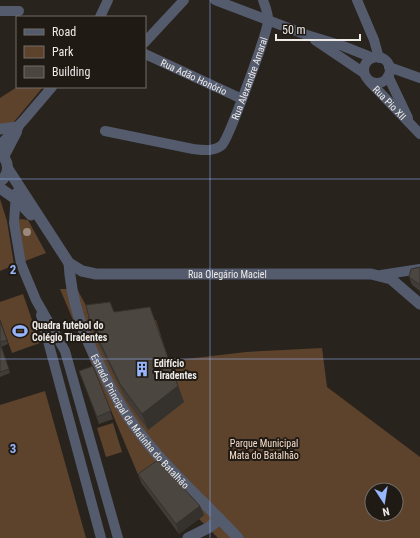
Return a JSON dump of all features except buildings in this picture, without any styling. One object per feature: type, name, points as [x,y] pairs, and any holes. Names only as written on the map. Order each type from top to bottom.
[{"type":"street","points":[[100,16],[108,0]]},
{"type":"street","points":[[146,41],[184,0]]},
{"type":"street","points":[[215,0],[306,35],[384,60],[389,72],[386,80],[378,83],[366,77],[366,63],[376,58]]},
{"type":"street","points":[[263,0],[268,20]]},
{"type":"street","points":[[357,0],[374,40],[376,58]]},
{"type":"street","points":[[0,11],[19,11]]},
{"type":"street","name":"Rua Alexandre Amaral","points":[[104,131],[207,150],[216,149],[223,144],[229,132],[242,99],[268,20]]},
{"type":"street","name":"Rua Pio XII","points":[[306,35],[366,77],[420,134]]},
{"type":"street","name":"Rua Adão Honório","points":[[146,54],[242,99]]},
{"type":"street","points":[[389,72],[420,78]]},
{"type":"street","name":"Rua Pio XII","points":[[389,72],[411,126]]},
{"type":"street","points":[[0,144],[20,124],[51,88]]},
{"type":"street","points":[[0,129],[20,124]]},
{"type":"street","points":[[0,182],[8,170],[8,164],[2,156],[20,124]]},
{"type":"street","points":[[8,170],[45,229]]},
{"type":"street","points":[[18,185],[14,198],[14,223],[22,264],[36,300],[101,538]]},
{"type":"street","points":[[0,188],[14,198],[45,229]]},
{"type":"street","name":"Rua Olegário Maciel","points":[[45,229],[69,263],[82,271],[96,274],[325,273],[381,275],[391,279],[420,304]]},
{"type":"street","name":"Estrada Principal da Matinha do Batalhão","points":[[69,263],[73,299],[87,342],[120,404],[156,452],[238,538]]},
{"type":"street","points":[[381,275],[420,269]]},
{"type":"street","points":[[36,300],[65,351],[118,538]]},
{"type":"street","points":[[188,538],[208,533],[220,519]]},
{"type":"green space","points":[[16,88],[42,88],[13,123],[0,127],[0,98]]},
{"type":"green space","points":[[0,199],[7,221],[14,265],[0,271]]},
{"type":"green space","points":[[20,219],[28,220],[46,253],[25,261],[17,223]]},
{"type":"green space","name":"Parque Municipal Mata do Batalhão","points":[[60,289],[77,289],[89,311],[123,324],[156,320],[169,361],[246,352],[322,348],[327,387],[420,457],[420,538],[218,538],[199,519],[204,515],[142,484]]},
{"type":"green space","name":"Quadra futebol do Colégio Tiradentes","points":[[23,294],[40,343],[12,353],[0,319],[0,302]]},
{"type":"green space","points":[[45,391],[86,538],[0,538],[0,405]]},
{"type":"green space","points":[[113,423],[122,452],[106,457],[97,428]]},
{"type":"place","name":"Quadra futebol do Colégio Tiradentes","points":[[20,331]]},
{"type":"place","name":"Edifício Tiradentes","points":[[142,369]]}]
